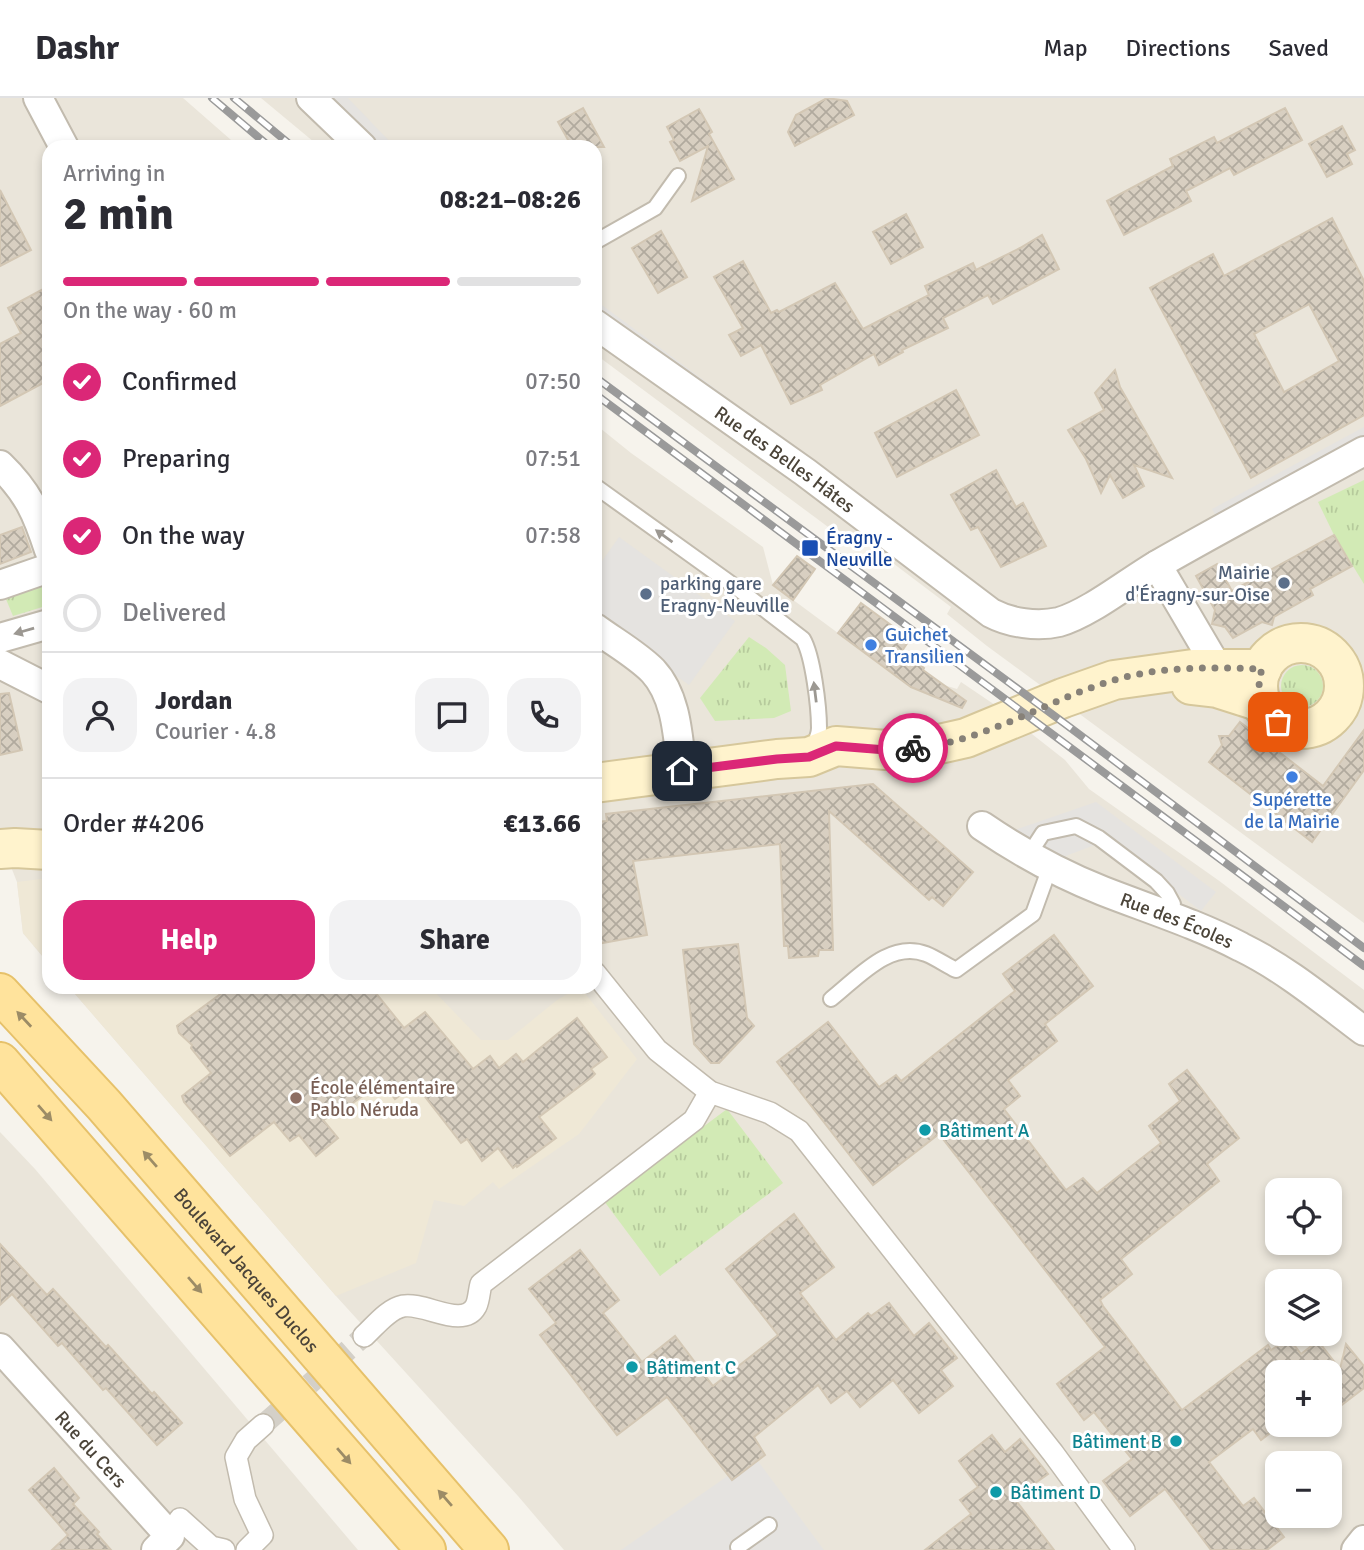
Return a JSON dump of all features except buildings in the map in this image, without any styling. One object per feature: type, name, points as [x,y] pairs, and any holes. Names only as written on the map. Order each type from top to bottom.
[{"type":"main road","points":[[1295,643],[1310,643],[1324,649],[1335,659],[1342,672],[1352,703],[1316,726],[1290,728],[1278,722],[1268,714],[1261,686],[1270,656],[1281,647],[1295,643]]},
{"type":"main road","points":[[602,782],[809,757],[836,746],[886,750],[926,747],[965,738],[1114,680],[1148,673],[1217,667],[1261,686]]},
{"type":"main road","points":[[809,757],[835,768],[866,768],[942,760],[979,750],[1078,707],[1133,691],[1193,685],[1217,688],[1261,686]]},
{"type":"main road","points":[[0,849],[42,851]]},
{"type":"main road","points":[[0,866],[42,853]]},
{"type":"main road","name":"Boulevard Jacques Duclos","points":[[0,993],[104,1105],[489,1550]]},
{"type":"main road","points":[[0,1062],[426,1550]]},
{"type":"street","points":[[38,98],[60,140]]},
{"type":"street","points":[[310,98],[355,140]]},
{"type":"street","name":"Rue des Belles Hâtes","points":[[602,329],[805,472],[971,598],[1004,619],[1040,624],[1058,622],[1081,613],[1157,565],[1364,451]]},
{"type":"street","points":[[0,465],[18,482],[31,501],[42,531]]},
{"type":"street","points":[[1157,565],[1217,667]]},
{"type":"street","points":[[0,584],[42,570]]},
{"type":"street","points":[[0,638],[42,626]]},
{"type":"street","points":[[602,633],[653,672],[666,690],[674,714],[682,771]]},
{"type":"street","points":[[0,664],[42,685]]},
{"type":"street","name":"Rue des Écoles","points":[[982,826],[1039,862],[1243,947],[1287,972],[1364,1031]]},
{"type":"street","points":[[602,982],[657,1050],[710,1092],[770,1113],[799,1130],[1054,1453],[1124,1550]]},
{"type":"street","points":[[364,1336],[388,1314],[403,1306],[420,1307],[456,1317],[467,1315],[475,1306],[481,1284],[694,1120],[710,1092]]},
{"type":"street","name":"Rue du Cers","points":[[0,1348],[170,1545]]},
{"type":"street","points":[[247,1550],[262,1535],[245,1499],[236,1457],[246,1440],[262,1425]]},
{"type":"street","points":[[170,1545],[180,1519],[211,1547],[224,1550]]},
{"type":"street","points":[[1356,1550],[1364,1540]]},
{"type":"lane","points":[[602,238],[655,208],[678,176]]},
{"type":"lane","points":[[602,491],[803,639],[811,661],[820,731],[809,757]]},
{"type":"lane","points":[[831,999],[890,953],[920,953],[956,970],[1034,914],[1043,833],[1076,826],[1099,838],[1156,881],[1167,893],[1174,904],[1170,916]]},
{"type":"lane","points":[[738,1547],[769,1525]]},
{"type":"shaded area","points":[[0,98],[183,98],[231,140],[42,140],[42,956],[23,933],[17,882],[0,839]]},
{"type":"shaded area","points":[[261,98],[1364,98],[1364,923],[987,646],[947,614],[951,607],[853,533],[847,541],[602,359],[602,140],[312,140]]},
{"type":"shaded area","points":[[328,98],[348,98],[388,140],[371,140]]},
{"type":"shaded area","points":[[602,305],[793,446],[786,455],[602,319]]},
{"type":"shaded area","points":[[1364,427],[1364,443],[1219,522],[1212,509]]},
{"type":"shaded area","points":[[602,430],[763,547],[773,585],[911,687],[944,685],[957,689],[961,682],[1065,760],[1089,789],[1218,880],[1364,990],[1364,1550],[564,1550],[336,1296],[75,994],[602,994]]},
{"type":"shaded area","name":"parking gare Eragny-Neuville","points":[[619,537],[735,621],[689,685],[602,622],[602,561]]},
{"type":"shaded area","points":[[1096,802],[1216,892],[1201,911],[1108,840],[1063,857],[1009,832]]},
{"type":"shaded area","points":[[42,879],[42,956],[23,933],[17,882]]},
{"type":"shaded area","points":[[75,994],[437,994],[481,1040],[508,1040],[557,1000],[568,994],[586,994],[637,1059],[579,1134],[499,1189],[493,1182],[464,1206],[434,1200],[416,1263],[336,1296]]},
{"type":"shaded area","points":[[0,1132],[35,1169],[358,1550],[0,1550]]},
{"type":"shaded area","points":[[755,1457],[824,1550],[621,1550]]},
{"type":"green space","points":[[1364,480],[1364,584],[1334,535],[1318,502]]},
{"type":"green space","points":[[42,579],[42,607],[13,616],[3,592]]},
{"type":"green space","points":[[749,637],[785,665],[791,711],[774,718],[715,721],[700,698]]},
{"type":"green space","points":[[1302,665],[1317,671],[1323,686],[1317,701],[1302,707],[1287,701],[1281,686],[1287,671]]},
{"type":"green space","points":[[727,1109],[783,1183],[660,1276],[604,1201]]},
{"type":"tunnel","points":[[263,1425],[364,1336]]},
{"type":"railway","points":[[212,98],[262,140]]},
{"type":"railway","points":[[234,98],[285,140]]},
{"type":"railway","points":[[602,382],[1364,948]]},
{"type":"railway","points":[[602,399],[1364,966]]},
{"type":"way so far","points":[[913,748],[965,738],[1114,680],[1148,673],[1217,667],[1262,669],[1258,680],[1261,702],[1268,714],[1278,722]]},
{"type":"place","name":"Éragny - Neuville","points":[[810,548]]},
{"type":"place","name":"Mairie d'Éragny-sur-Oise","points":[[1284,583]]},
{"type":"place","name":"parking gare Eragny-Neuville","points":[[646,594]]},
{"type":"place","name":"Guichet Transilien","points":[[871,645]]},
{"type":"place","name":"Supérette de la Mairie","points":[[1292,777]]},
{"type":"place","name":"École élémentaire Pablo Néruda","points":[[296,1098]]},
{"type":"place","name":"Bâtiment A","points":[[925,1130]]},
{"type":"place","name":"Bâtiment C","points":[[632,1367]]},
{"type":"place","name":"Bâtiment B","points":[[1176,1441]]},
{"type":"place","name":"Bâtiment D","points":[[996,1492]]},
{"type":"route","points":[[682,771],[809,757],[836,746],[886,750],[913,748]]}]
